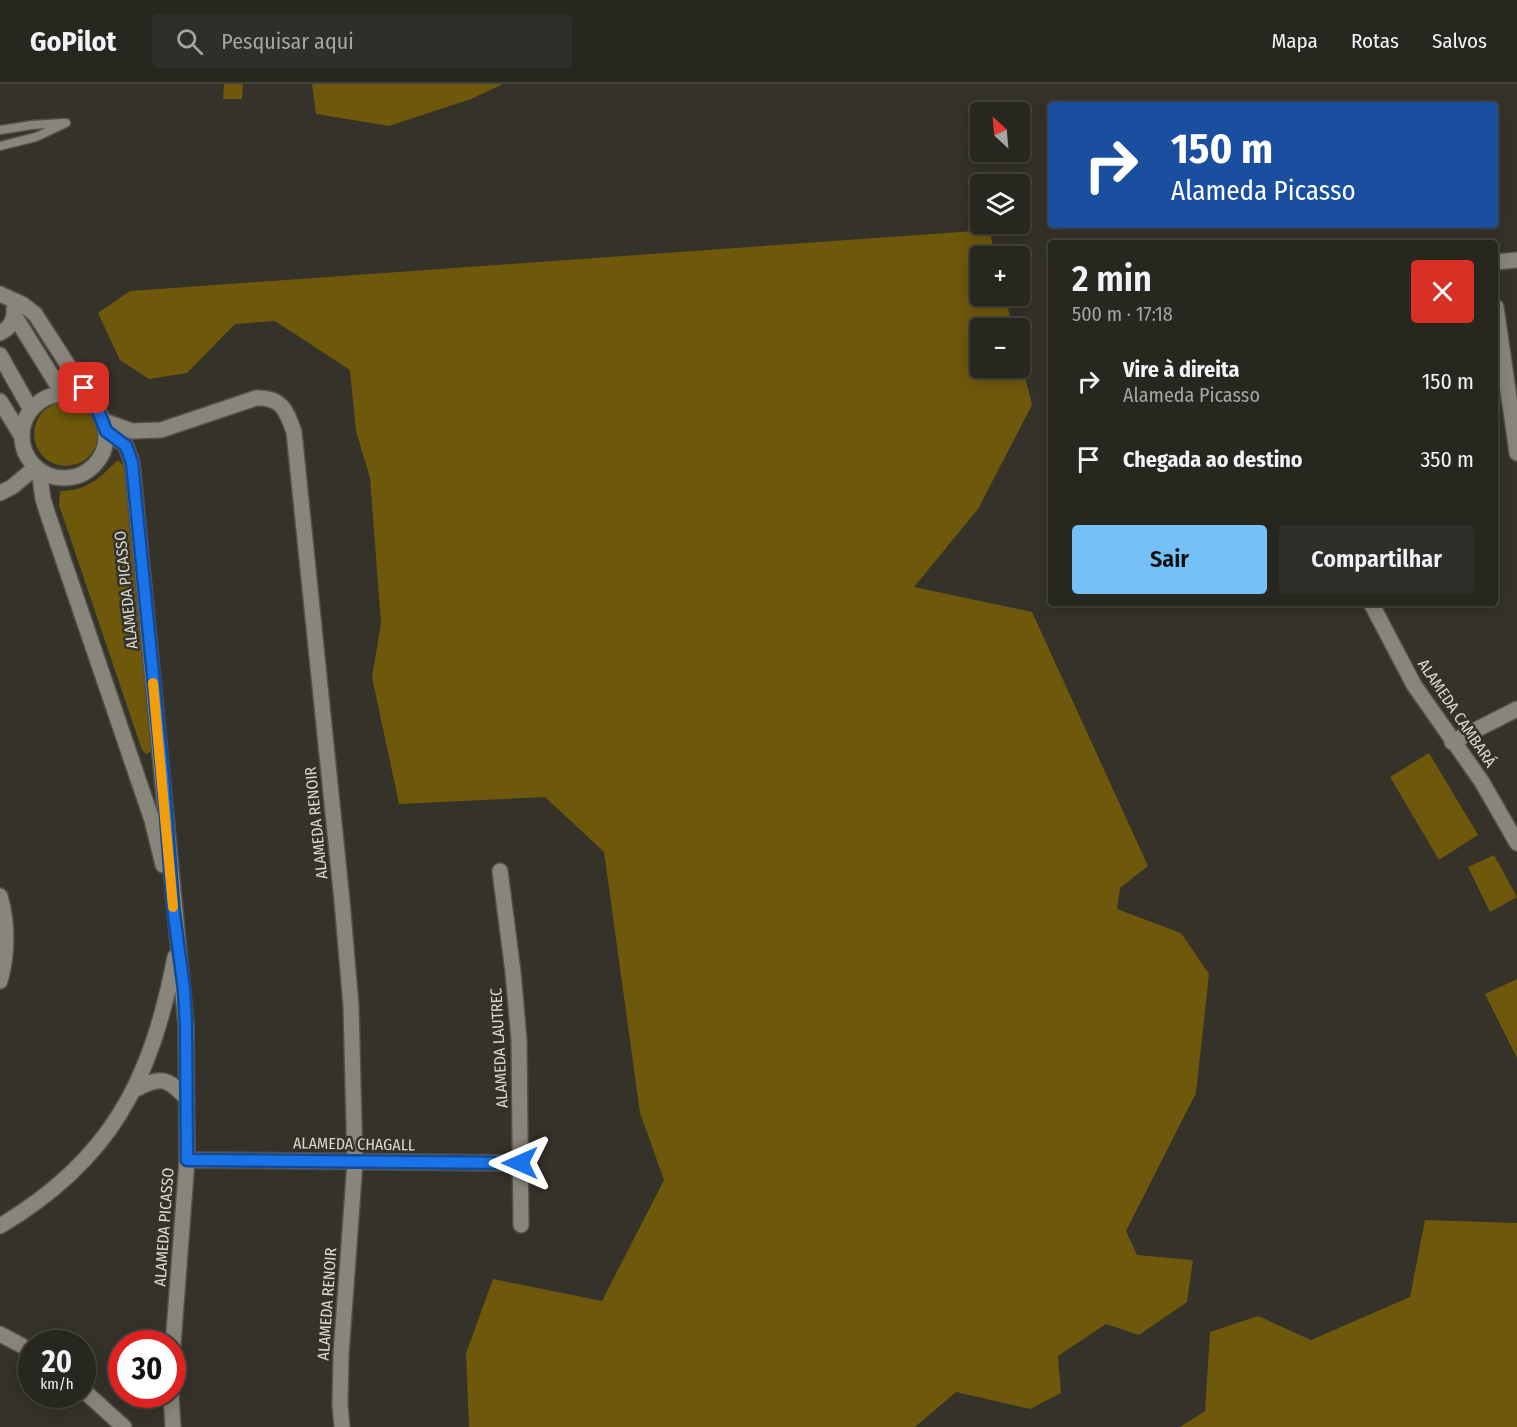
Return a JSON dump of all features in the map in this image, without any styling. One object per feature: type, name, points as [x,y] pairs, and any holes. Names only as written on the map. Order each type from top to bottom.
[{"type":"street","points":[[1498,262],[1517,260]]},
{"type":"street","points":[[0,294],[10,301],[14,315],[63,394],[51,396],[30,410],[24,421],[21,435]]},
{"type":"street","name":"ALAMEDA PICASSO","points":[[0,294],[21,303],[35,314],[102,420]]},
{"type":"street","points":[[0,333],[10,326],[14,315]]},
{"type":"street","points":[[1498,321],[1517,453]]},
{"type":"street","points":[[0,355],[30,410]]},
{"type":"street","name":"ALAMEDA PICASSO","points":[[63,394],[75,395],[87,400],[126,446],[132,463],[186,1025],[187,1160],[174,1330]]},
{"type":"street","name":"ALAMEDA RENOIR","points":[[102,420],[132,431],[161,430],[256,398],[267,397],[283,407],[294,432],[351,1005],[355,1162],[341,1355],[342,1427]]},
{"type":"street","name":"ALAMEDA PICASSO","points":[[0,401],[21,435],[26,454],[38,469],[49,518],[152,820],[173,906]]},
{"type":"street","points":[[0,493],[38,469],[54,477],[67,478],[85,472],[99,459],[105,447],[102,420]]},
{"type":"street","name":"ALAMEDA CAMBARÁ","points":[[1373,606],[1414,685],[1482,782],[1517,843]]},
{"type":"street","points":[[1452,742],[1517,709]]},
{"type":"street","points":[[132,762],[152,764],[161,757]]},
{"type":"street","name":"ALAMEDA LAUTREC","points":[[500,871],[519,1040],[521,1225]]},
{"type":"street","points":[[0,896],[7,937],[5,963],[0,981]]},
{"type":"street","name":"ALAMEDA PICASSO","points":[[0,1226],[29,1209],[54,1189],[92,1152],[111,1128],[134,1090],[152,1050],[163,1014],[177,945]]},
{"type":"street","points":[[134,1090],[151,1082],[163,1080],[176,1087],[187,1099]]},
{"type":"street","name":"ALAMEDA CHAGALL","points":[[187,1160],[520,1163]]},
{"type":"street","points":[[0,1334],[18,1344]]},
{"type":"street","points":[[96,1402],[124,1427]]},
{"type":"street","points":[[158,1427],[172,1422]]},
{"type":"lane","points":[[0,129],[32,124],[66,123],[36,137],[0,146]]},
{"type":"shaded area","points":[[224,84],[243,84],[242,99],[223,99]]},
{"type":"shaded area","points":[[312,84],[503,84],[471,99],[389,126],[316,114]]},
{"type":"shaded area","points":[[970,231],[970,234],[990,234],[993,246],[970,246],[970,306],[1008,306],[1010,318],[970,318],[970,378],[1025,378],[1032,405],[978,509],[914,587],[1032,612],[1148,866],[1120,888],[1117,909],[1181,933],[1209,974],[1196,1093],[1126,1231],[1137,1255],[1193,1260],[1187,1302],[1139,1335],[1106,1324],[1058,1356],[1061,1393],[1030,1409],[956,1392],[915,1427],[469,1427],[466,1353],[493,1279],[602,1301],[664,1180],[640,1113],[604,852],[545,797],[399,804],[372,677],[381,623],[370,478],[356,431],[350,370],[275,321],[235,324],[187,373],[149,379],[120,360],[98,313],[130,291]]},
{"type":"shaded area","points":[[66,402],[84,408],[92,416],[98,434],[92,452],[84,460],[66,466],[48,460],[40,452],[34,434],[40,416],[48,408]]},
{"type":"shaded area","points":[[118,460],[125,467],[153,751],[146,754],[142,750],[59,505],[60,491],[86,486],[99,478]]},
{"type":"shaded area","points":[[1429,753],[1478,835],[1439,860],[1390,777]]},
{"type":"shaded area","points":[[1494,855],[1517,897],[1490,912],[1468,867]]},
{"type":"shaded area","points":[[1517,979],[1517,1058],[1485,994]]},
{"type":"shaded area","points":[[1425,1220],[1517,1223],[1517,1427],[1180,1427],[1205,1411],[1210,1332],[1258,1316],[1311,1340],[1410,1297]]},
{"type":"slow traffic","points":[[153,683],[173,907]]},
{"type":"route","points":[[84,388],[104,421],[106,431],[126,446],[132,463],[163,776],[173,906],[184,990],[187,1160],[520,1163]]}]
